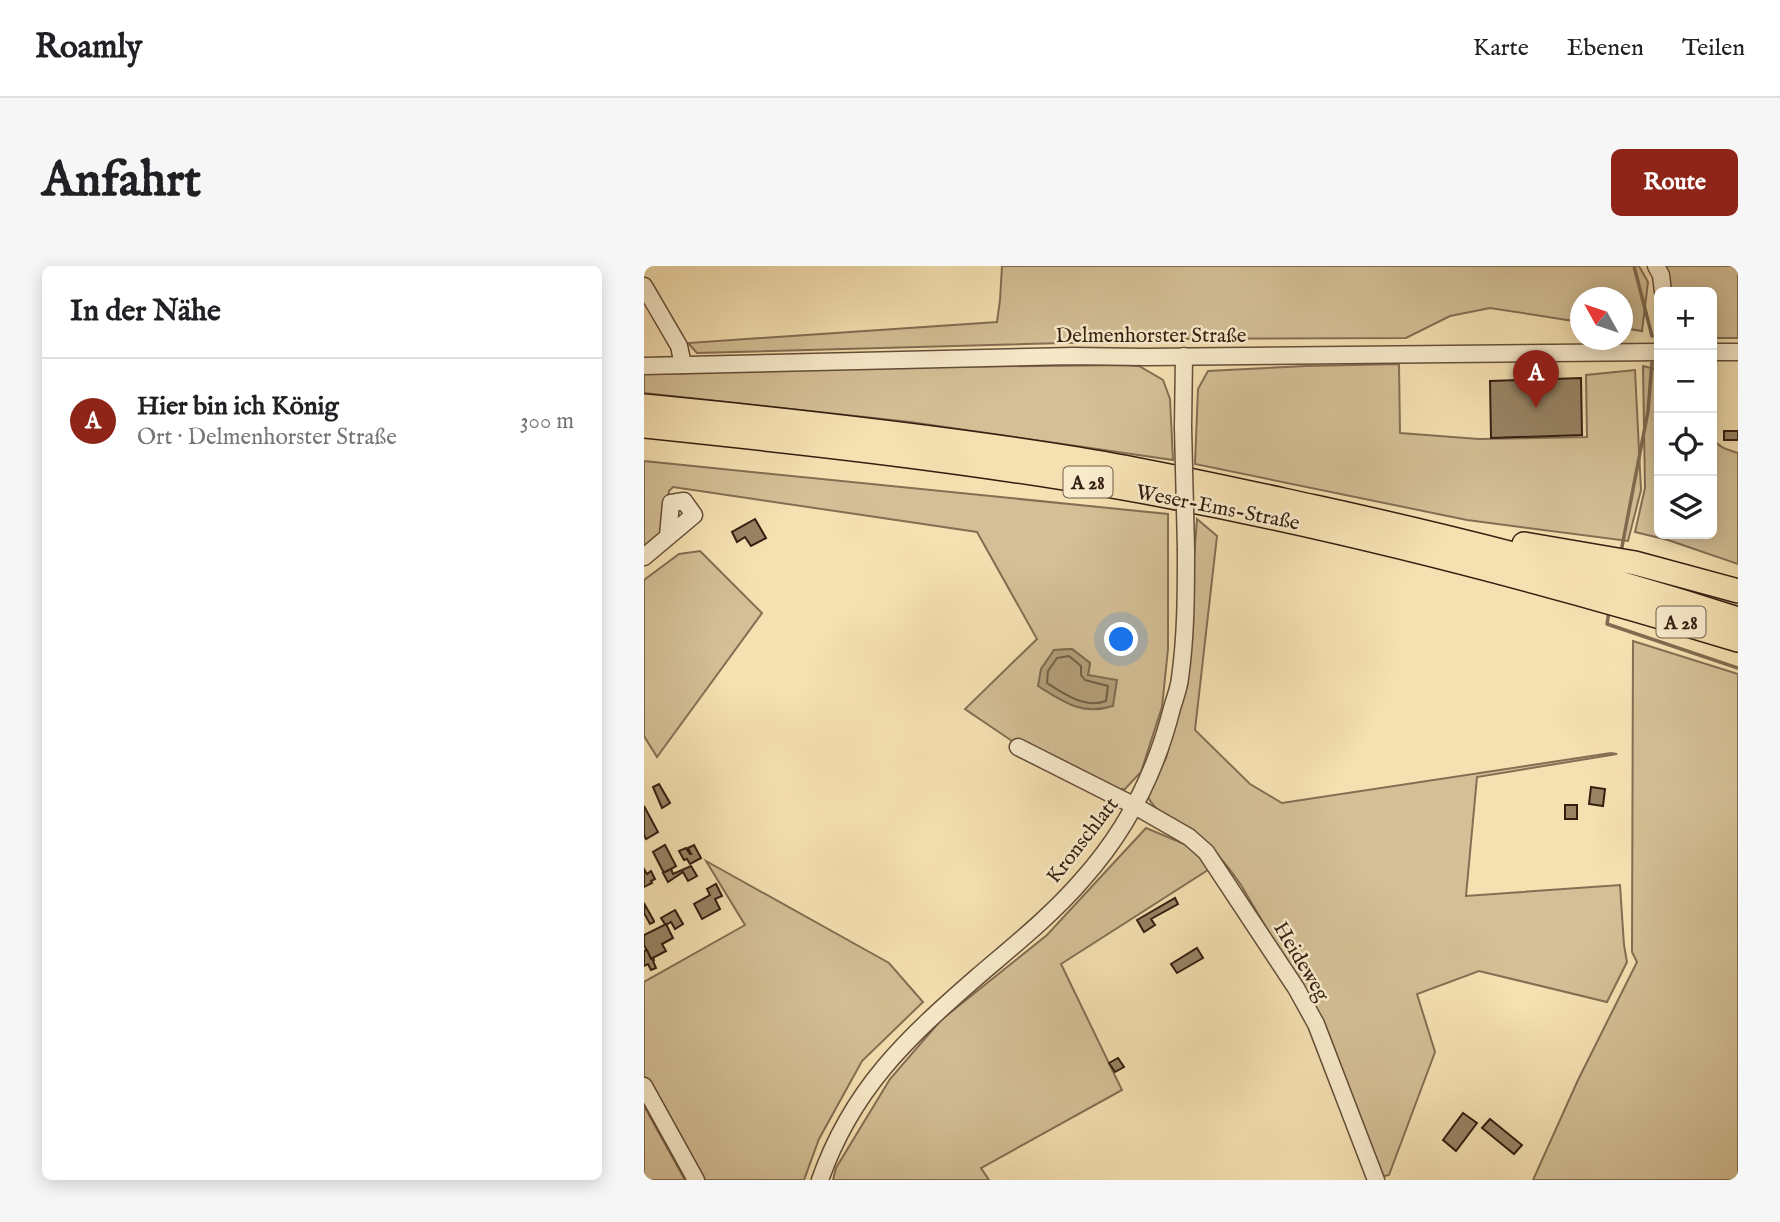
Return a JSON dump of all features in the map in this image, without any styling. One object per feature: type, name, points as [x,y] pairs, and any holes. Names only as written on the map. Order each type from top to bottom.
[{"type":"highway","name":"Weser-Ems-Straße","points":[[644,406],[862,429],[1081,460],[1231,488],[1436,534],[1450,529],[1738,619]]},
{"type":"highway","name":"Weser-Ems-Straße","points":[[644,426],[860,449],[1107,485],[1260,514],[1455,559],[1619,582],[1738,640]]},
{"type":"highway","points":[[1619,582],[1738,591]]},
{"type":"street","points":[[1657,266],[1662,287]]},
{"type":"street","points":[[644,286],[679,346],[683,365]]},
{"type":"street","name":"Delmenhorster Straße","points":[[644,366],[954,358],[1654,352]]},
{"type":"street","points":[[1717,352],[1738,352]]},
{"type":"street","name":"Kronschlatt","points":[[820,1180],[840,1133],[879,1072],[908,1040],[1082,881],[1115,839],[1151,775],[1180,680],[1186,624],[1184,356]]},
{"type":"street","points":[[644,557],[668,537]]},
{"type":"street","name":"Heideweg","points":[[1018,747],[1135,806],[1189,837],[1206,852],[1289,977],[1315,1024],[1376,1180]]},
{"type":"street","points":[[644,1086],[696,1180]]},
{"type":"shaded area","points":[[1002,266],[1639,266],[1648,282],[1642,331],[1633,330],[1633,287],[1570,287],[1570,320],[1490,308],[1450,316],[1406,338],[1126,339],[1103,342],[697,353],[688,343],[997,322]]},
{"type":"shaded area","points":[[1666,266],[1738,266],[1738,338],[1717,338],[1717,287],[1668,287]]},
{"type":"shaded area","points":[[1399,364],[1400,433],[1479,439],[1587,437],[1586,375],[1635,370],[1641,490],[1628,541],[1467,520],[1195,464],[1198,389],[1208,371]]},
{"type":"shaded area","points":[[1139,366],[1163,380],[1170,399],[1173,460],[910,422],[644,393],[644,370]]},
{"type":"shaded area","points":[[1643,366],[1654,369],[1654,537],[1635,532],[1645,488]]},
{"type":"shaded area","points":[[1717,443],[1738,453],[1738,564],[1664,539],[1717,539]]},
{"type":"shaded area","points":[[644,461],[1168,514],[1168,649],[1162,707],[1141,772],[1125,789],[1113,790],[1012,741],[965,709],[1037,639],[977,532],[673,487],[669,491],[662,532],[644,548]],"holes":[[[1072,649],[1090,663],[1088,675],[1055,650]]]},
{"type":"shaded area","points":[[1197,519],[1217,536],[1195,730],[1250,784],[1282,803],[1617,754],[1477,777],[1466,896],[1620,885],[1627,962],[1607,1002],[1479,971],[1417,994],[1435,1052],[1389,1175],[1380,1177],[1322,1022],[1241,885],[1212,849],[1168,819],[1147,796],[1166,758],[1184,691]]},
{"type":"shaded area","points":[[700,551],[762,613],[657,757],[644,736],[644,580],[679,554]]},
{"type":"shaded area","points":[[1633,641],[1738,674],[1738,1180],[1533,1180],[1578,1080],[1637,962],[1632,952]]},
{"type":"shaded area","points":[[1146,828],[1194,848],[1211,868],[1061,964],[1122,1090],[981,1168],[989,1180],[833,1180],[836,1168],[890,1079],[941,1020],[1047,935]]},
{"type":"shaded area","points":[[706,861],[889,963],[923,1002],[862,1061],[819,1139],[804,1180],[701,1180],[644,1077],[644,982],[745,925]]},
{"type":"shaded area","points":[[644,1106],[685,1180],[644,1180]]},
{"type":"water","points":[[1072,649],[1090,663],[1088,675],[1117,680],[1113,706],[1092,709],[1074,706],[1038,686],[1041,669],[1054,650]]},
{"type":"building","points":[[1581,378],[1582,435],[1491,438],[1490,381]]},
{"type":"building","points":[[1724,431],[1738,431],[1738,440],[1724,440]]},
{"type":"building","points":[[755,519],[766,538],[751,546],[745,537],[737,542],[732,532]]},
{"type":"building","points":[[659,784],[670,803],[662,808],[653,787]]},
{"type":"building","points":[[1591,787],[1605,789],[1603,806],[1589,804]]},
{"type":"building","points":[[1565,805],[1577,805],[1577,819],[1565,819]]},
{"type":"building","points":[[644,806],[658,832],[646,839],[644,835]]},
{"type":"building","points":[[665,845],[676,866],[664,873],[653,852]]},
{"type":"building","points":[[694,845],[701,858],[690,864],[679,851],[686,848],[691,854],[688,848]]},
{"type":"building","points":[[691,866],[697,876],[688,881],[683,872],[668,882],[663,873],[671,869],[673,874]]},
{"type":"building","points":[[644,869],[647,874],[651,871],[655,879],[644,887]]},
{"type":"building","points":[[716,884],[722,896],[715,899],[720,909],[702,919],[694,904],[710,895],[707,889]]},
{"type":"building","points":[[1175,898],[1178,904],[1151,919],[1155,925],[1144,932],[1137,920]]},
{"type":"building","points":[[645,905],[654,921],[650,924],[644,913]]},
{"type":"building","points":[[675,910],[683,924],[675,929],[671,922],[666,925],[661,918]]},
{"type":"building","points":[[666,924],[673,938],[662,944],[666,951],[651,959],[644,945],[644,935]]},
{"type":"building","points":[[1197,948],[1203,958],[1177,973],[1171,964]]},
{"type":"building","points":[[647,950],[656,968],[651,970],[648,964],[644,966],[644,951]]},
{"type":"building","points":[[1118,1058],[1124,1067],[1115,1072],[1109,1063]]},
{"type":"building","points":[[1463,1113],[1477,1123],[1456,1151],[1443,1140]]},
{"type":"building","points":[[1490,1119],[1522,1145],[1514,1154],[1482,1128]]},
{"type":"waterway","points":[[1634,266],[1652,336]]},
{"type":"waterway","points":[[1621,552],[1648,411],[1652,363]]},
{"type":"waterway","points":[[1609,611],[1607,624],[1738,668]]},
{"type":"place","name":"Hier bin ich König","points":[[1536,408]]}]
